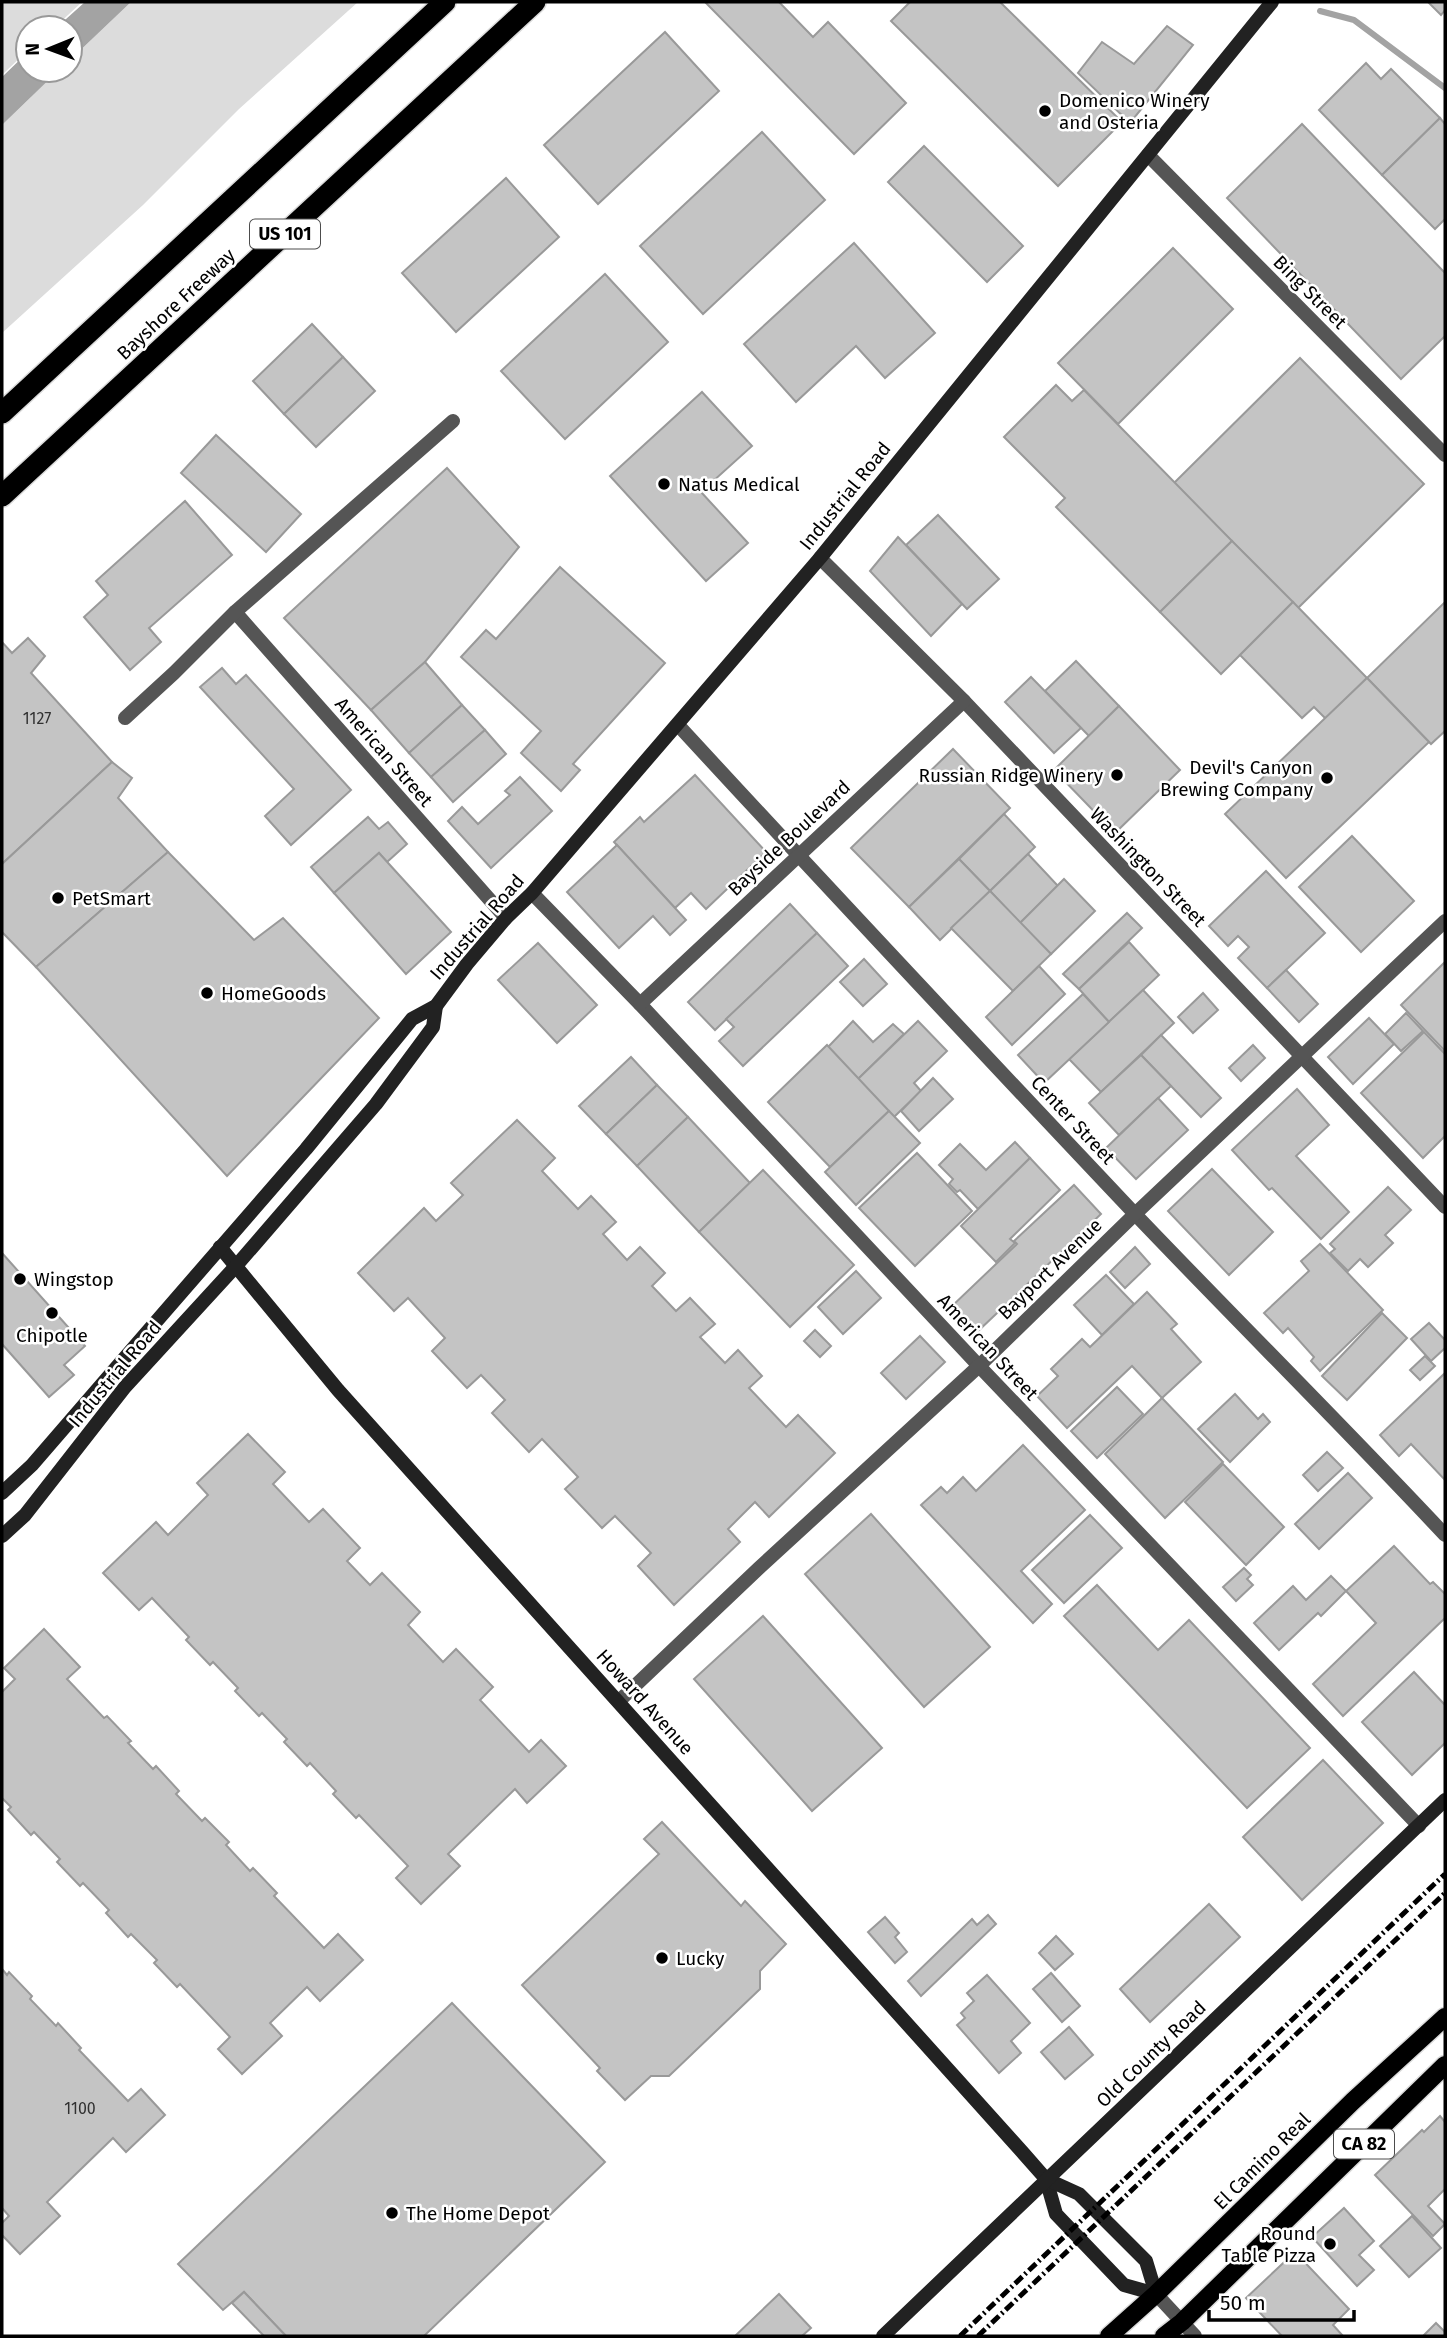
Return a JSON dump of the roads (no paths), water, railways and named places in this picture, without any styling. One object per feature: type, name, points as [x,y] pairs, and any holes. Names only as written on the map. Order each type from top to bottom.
[{"type":"highway","name":"Bayshore Freeway","points":[[2,414],[444,2]]},
{"type":"highway","name":"Bayshore Freeway","points":[[2,498],[535,2]]},
{"type":"main road","name":"Industrial Road","points":[[2,1493],[32,1465],[306,1149],[412,1019],[436,1006],[506,918],[678,725],[751,635],[820,558],[1272,2]]},
{"type":"main road","name":"Industrial Road","points":[[2,1536],[25,1515],[125,1387],[236,1266],[376,1104],[433,1027],[436,1006]]},
{"type":"main road","name":"Howard Avenue","points":[[220,1247],[338,1390],[1045,2179],[1056,2214],[1124,2285],[1156,2294]]},
{"type":"main road","name":"Old County Road","points":[[883,2336],[1445,1800]]},
{"type":"main road","name":"El Camino Real","points":[[1109,2336],[1156,2294],[1353,2101],[1445,2017]]},
{"type":"main road","name":"CA 82","points":[[1164,2336],[1182,2322],[1445,2065]]},
{"type":"main road","name":"Howard Avenue","points":[[1045,2179],[1079,2194],[1146,2261],[1156,2294]]},
{"type":"street","name":"Bing Street","points":[[1149,155],[1445,455]]},
{"type":"street","points":[[125,718],[235,612],[453,421]]},
{"type":"street","name":"Washington Street","points":[[820,558],[964,701],[1445,1207]]},
{"type":"street","name":"American Street","points":[[235,612],[506,918]]},
{"type":"street","name":"Bayside Boulevard","points":[[640,1004],[964,701]]},
{"type":"street","name":"Center Street","points":[[678,725],[1135,1214],[1445,1535]]},
{"type":"street","name":"American Street","points":[[531,893],[640,1004],[979,1366],[1419,1826]]},
{"type":"street","name":"Bayport Avenue","points":[[620,1702],[759,1568],[979,1366],[1135,1214],[1445,921]]},
{"type":"street","name":"Howard Avenue","points":[[1156,2294],[1195,2336]]},
{"type":"waterway","points":[[1320,11],[1354,20],[1445,88]]},
{"type":"railway","points":[[960,2336],[1445,1874]]},
{"type":"railway","points":[[978,2336],[1445,1893]]},
{"type":"place","name":"Domenico Winery and Osteria","points":[[1045,111]]},
{"type":"place","name":"Natus Medical","points":[[664,484]]},
{"type":"place","name":"Russian Ridge Winery","points":[[1117,775]]},
{"type":"place","name":"Devil's Canyon Brewing Company","points":[[1327,778]]},
{"type":"place","name":"PetSmart","points":[[58,898]]},
{"type":"place","name":"HomeGoods","points":[[207,993]]},
{"type":"place","name":"Wingstop","points":[[20,1279]]},
{"type":"place","name":"Chipotle","points":[[52,1313]]},
{"type":"place","name":"Lucky","points":[[662,1958]]},
{"type":"place","name":"The Home Depot","points":[[392,2213]]},
{"type":"place","name":"Round Table Pizza","points":[[1330,2244]]}]
